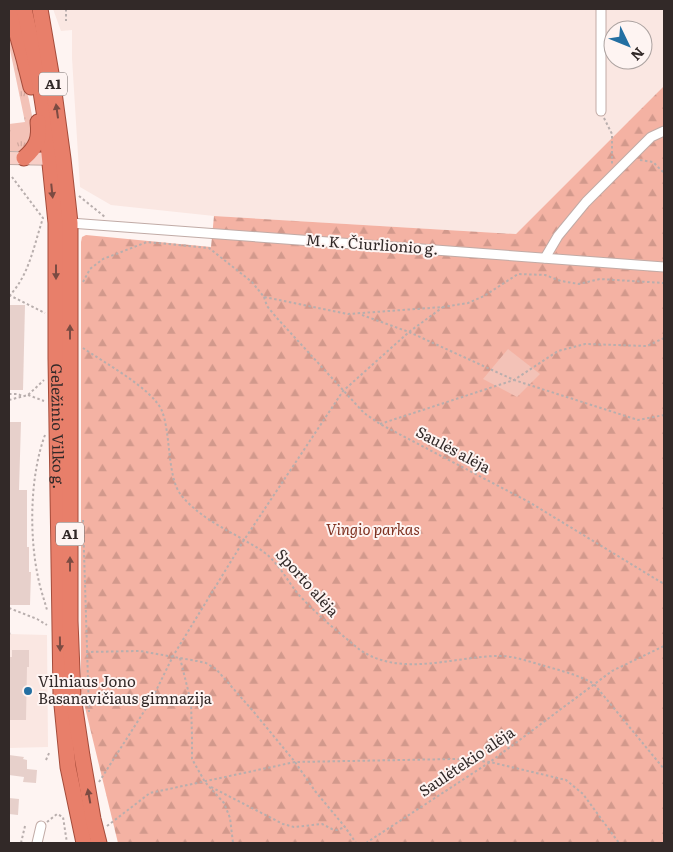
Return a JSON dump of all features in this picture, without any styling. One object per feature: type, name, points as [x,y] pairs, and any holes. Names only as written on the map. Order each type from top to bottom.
[{"type":"highway","points":[[10,9],[37,116]]},
{"type":"highway","name":"Geležinio Vilko g.","points":[[24,9],[37,66],[46,124],[74,223],[70,620],[73,696],[93,819],[99,843]]},
{"type":"highway","name":"Geležinio Vilko g.","points":[[40,9],[53,85],[56,159],[56,358],[61,695],[68,767],[84,843]]},
{"type":"highway","points":[[24,158],[38,141],[39,134],[37,66]]},
{"type":"highway","points":[[68,767],[77,843]]},
{"type":"main road","points":[[9,158],[56,159]]},
{"type":"street","points":[[601,9],[601,111]]},
{"type":"street","points":[[545,258],[558,236],[586,202],[651,136],[664,131]]},
{"type":"street","name":"M. K. Čiurlionio g.","points":[[74,223],[664,266]]},
{"type":"street","points":[[37,843],[41,826]]},
{"type":"path","points":[[66,9],[66,21]]},
{"type":"path","points":[[601,111],[612,134],[613,175]]},
{"type":"path","points":[[630,158],[653,162],[664,172]]},
{"type":"path","points":[[12,177],[43,218],[26,272],[18,286],[9,296],[45,313]]},
{"type":"path","points":[[77,195],[116,226]]},
{"type":"path","name":"Saulės alėja","points":[[82,283],[90,269],[103,259],[148,242],[209,248],[252,282],[276,317],[364,413],[380,424],[529,502],[664,584]]},
{"type":"path","points":[[264,297],[348,314],[359,314],[468,303],[484,296],[518,274],[546,275],[561,281],[579,284],[600,279],[664,283]]},
{"type":"path","points":[[96,776],[97,784],[152,699],[173,656],[244,540],[343,391],[409,332],[443,307]]},
{"type":"path","points":[[359,314],[409,332],[514,380],[638,420],[664,415]]},
{"type":"path","points":[[380,424],[514,380],[558,351],[585,344],[648,346],[664,338]]},
{"type":"path","name":"Sporto alėja","points":[[77,344],[145,390],[155,399],[166,425],[174,482],[180,494],[192,507],[264,552],[275,562],[297,593],[320,617],[361,650],[379,659],[397,664],[413,665],[502,656],[523,659],[583,677],[594,684],[664,769]]},
{"type":"path","points":[[28,395],[44,380]]},
{"type":"path","points":[[9,394],[22,396]]},
{"type":"path","points":[[9,400],[28,395],[48,403]]},
{"type":"path","points":[[47,428],[39,450],[34,484],[33,534],[38,576],[47,610]]},
{"type":"path","points":[[9,608],[37,619],[51,627]]},
{"type":"path","points":[[9,632],[10,636]]},
{"type":"path","name":"Saulėtekio alėja","points":[[366,843],[490,762],[612,671],[664,646]]},
{"type":"path","points":[[89,717],[86,652],[140,651],[206,663],[216,669],[253,711],[295,762],[356,843]]},
{"type":"path","points":[[180,658],[190,702],[192,759],[205,782],[224,803],[230,818],[233,843]]},
{"type":"path","points":[[46,760],[50,752]]},
{"type":"path","points":[[107,826],[150,793],[295,762],[456,759],[490,762],[566,780],[583,794],[619,843]]},
{"type":"path","points":[[205,782],[230,798],[283,824],[294,827],[322,824],[337,830],[345,827]]},
{"type":"path","points":[[41,826],[57,814],[64,817],[67,843]]},
{"type":"path","points":[[21,843],[25,826]]},
{"type":"shaded area","points":[[53,9],[664,9],[664,86],[516,234],[214,216],[111,205],[80,187],[72,30],[61,31]]},
{"type":"shaded area","name":"Vilniaus Jono Basanavičiaus gimnazija","points":[[9,634],[47,635],[48,747],[9,748]]},
{"type":"green space","points":[[9,19],[35,131],[24,151],[9,151],[9,124],[25,122],[9,45]]},
{"type":"green space","name":"Vingio parkas","points":[[664,86],[664,843],[118,843],[81,691],[82,237],[86,235],[211,247],[214,216],[516,234]]},
{"type":"green space","points":[[508,349],[540,374],[517,397],[483,379]]},
{"type":"building","points":[[9,305],[25,305],[23,390],[9,390]]},
{"type":"building","points":[[9,422],[21,422],[19,490],[27,490],[27,547],[29,547],[29,572],[31,572],[30,605],[9,605]]},
{"type":"building","points":[[12,650],[29,650],[26,720],[9,720],[9,657],[12,657]]},
{"type":"building","points":[[9,755],[24,757],[23,759],[27,760],[27,769],[37,770],[36,783],[23,782],[24,777],[9,775]]},
{"type":"building","points":[[9,798],[19,799],[18,815],[9,814]]},
{"type":"place","name":"Vilniaus Jono Basanavičiaus gimnazija","points":[[28,691]]}]
